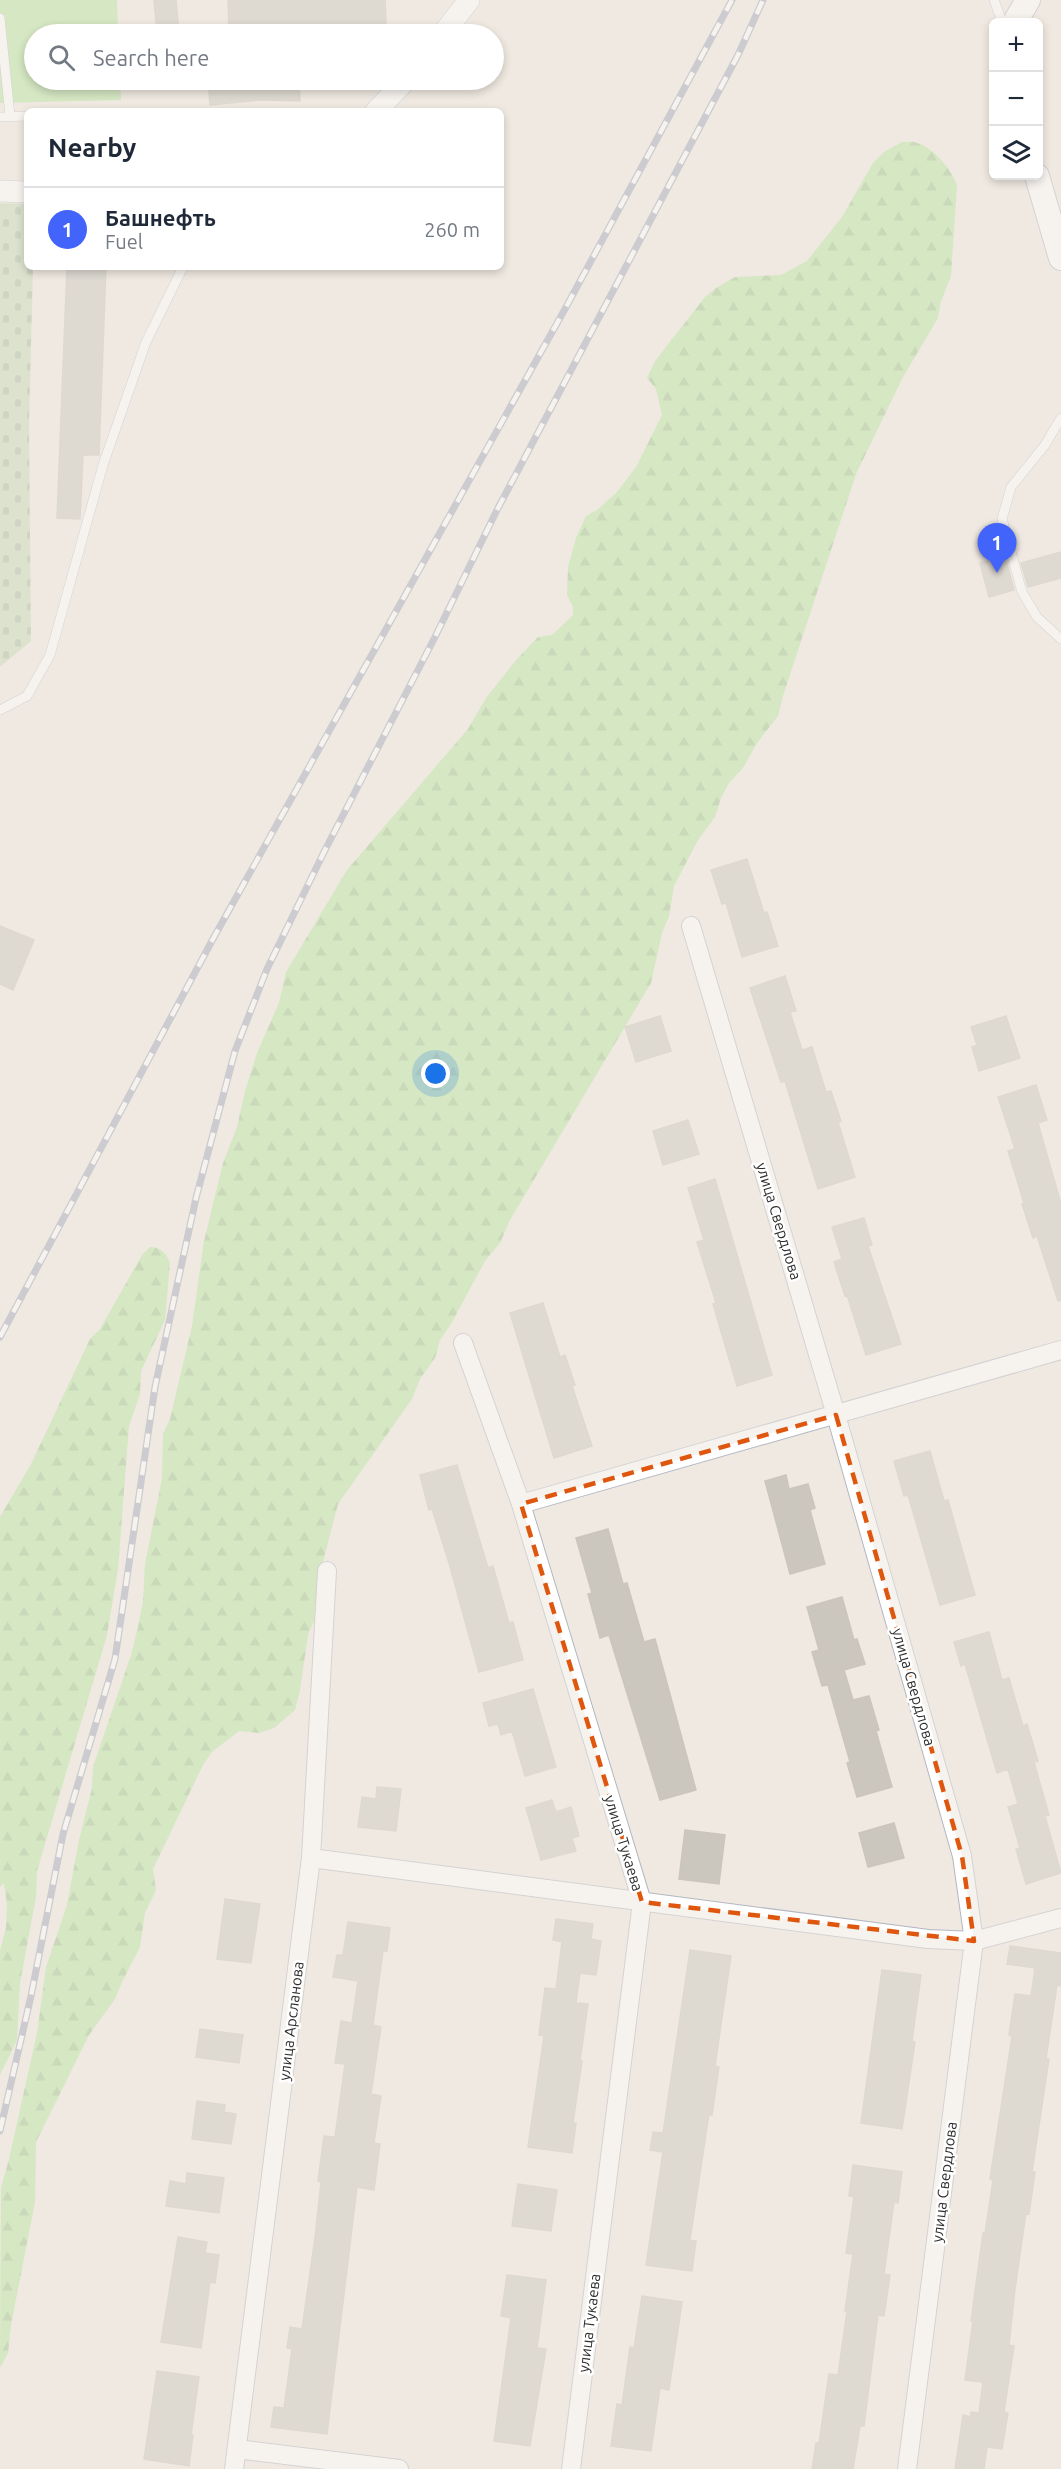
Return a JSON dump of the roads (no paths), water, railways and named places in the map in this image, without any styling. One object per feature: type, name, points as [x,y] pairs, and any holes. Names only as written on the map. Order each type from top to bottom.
[{"type":"main road","points":[[1017,18],[1028,0]]},
{"type":"main road","points":[[1038,180],[1061,258]]},
{"type":"street","points":[[451,24],[469,0]]},
{"type":"street","points":[[379,108],[396,90]]},
{"type":"street","points":[[0,191],[24,192]]},
{"type":"street","name":"улица Свердлова","points":[[691,926],[836,1415],[962,1856],[974,1941],[907,2469]]},
{"type":"street","name":"улица Тукаева","points":[[463,1343],[521,1504],[642,1902],[571,2469]]},
{"type":"street","points":[[521,1504],[1061,1350]]},
{"type":"street","name":"улица Арсланова","points":[[234,2469],[311,1858],[327,1571]]},
{"type":"street","points":[[311,1858],[928,1939],[974,1941],[1061,1918]]},
{"type":"street","points":[[237,2449],[399,2469]]},
{"type":"lane","points":[[994,0],[1001,18]]},
{"type":"lane","points":[[0,18],[5,116],[24,116]]},
{"type":"lane","points":[[0,710],[27,696],[50,655],[103,465],[146,342],[182,270]]},
{"type":"lane","points":[[1061,418],[1045,445],[1011,486],[1002,519],[1022,592],[1036,617],[1061,639]]},
{"type":"railway","points":[[0,1337],[214,937],[565,309],[732,0]]},
{"type":"railway","points":[[0,2131],[31,1996],[63,1834],[115,1659],[155,1387],[196,1198],[235,1051],[267,969],[324,852],[435,637],[497,510],[738,55],[763,0]]},
{"type":"place","name":"Башнефть","points":[[997,573]]}]
